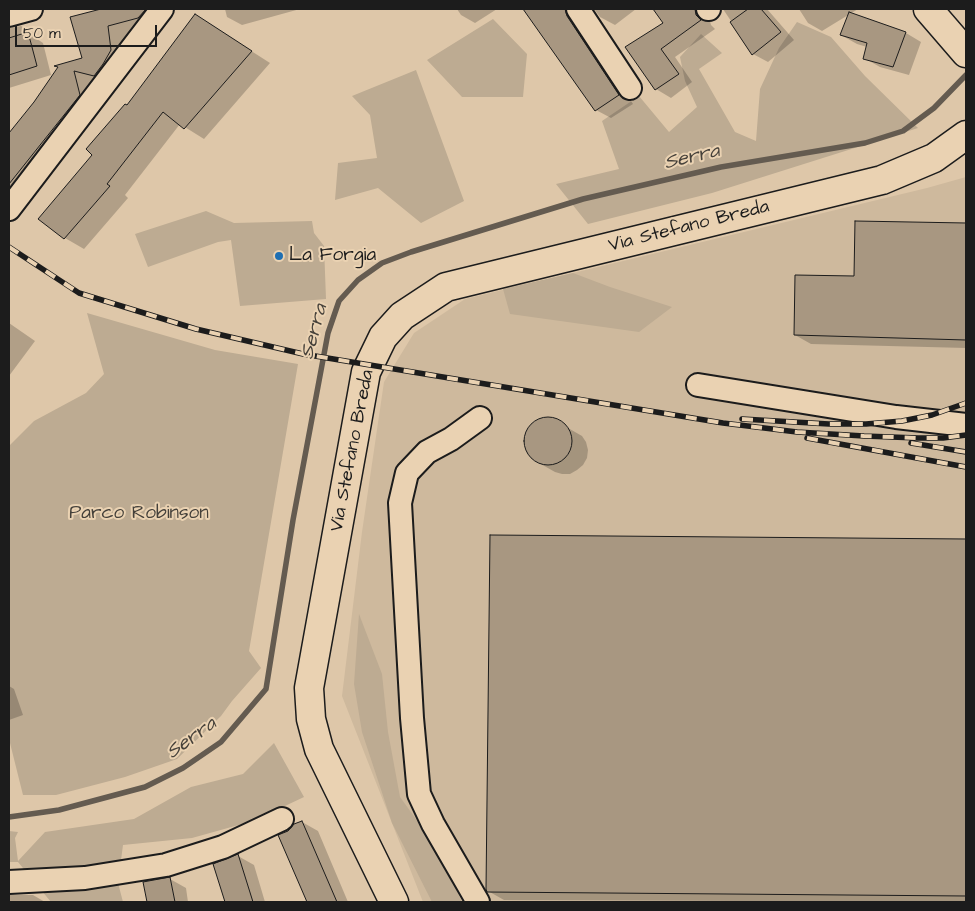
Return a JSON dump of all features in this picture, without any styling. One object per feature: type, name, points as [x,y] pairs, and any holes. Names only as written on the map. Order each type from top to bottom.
[{"type":"main road","points":[[928,9],[963,50]]},
{"type":"main road","name":"Via Stefano Breda","points":[[394,902],[319,749],[311,719],[309,688],[366,372],[383,337],[402,316],[446,286],[882,180],[934,158],[966,135]]},
{"type":"street","points":[[9,15],[31,9]]},
{"type":"street","points":[[9,209],[162,9]]},
{"type":"street","points":[[578,9],[630,88]]},
{"type":"street","points":[[698,385],[896,417],[965,424]]},
{"type":"street","points":[[478,902],[433,824],[419,794],[412,718],[400,503],[407,473],[427,452],[480,418]]},
{"type":"street","points":[[9,882],[85,878],[166,866],[223,847],[282,819]]},
{"type":"shaded area","points":[[966,177],[966,902],[423,902],[342,696],[362,532],[384,382],[414,333],[465,299]]},
{"type":"green space","points":[[493,19],[527,54],[523,97],[462,97],[427,60]]},
{"type":"green space","points":[[797,22],[831,37],[865,76],[918,128],[712,193],[588,224],[556,184],[619,169],[602,121],[639,96],[669,132],[697,107],[685,81],[680,57],[701,34],[722,53],[699,69],[735,132],[756,141],[760,89],[779,48]]},
{"type":"green space","points":[[416,70],[464,201],[421,223],[378,188],[335,200],[338,163],[377,158],[370,115],[352,96]]},
{"type":"green space","name":"La Forgia","points":[[206,211],[234,223],[312,221],[314,233],[324,246],[326,299],[240,306],[231,240],[218,242],[148,267],[135,234]]},
{"type":"green space","points":[[573,273],[672,307],[639,332],[510,314],[503,289]]},
{"type":"green space","name":"Parco Robinson","points":[[87,313],[215,350],[298,364],[249,651],[261,668],[221,716],[177,759],[125,777],[56,795],[23,795],[9,739],[9,446],[34,421],[86,393],[104,374]]},
{"type":"green space","points":[[359,614],[382,674],[388,732],[400,797],[434,844],[462,902],[432,902],[392,823],[362,732],[354,684]]},
{"type":"green space","points":[[274,743],[304,797],[253,821],[192,838],[123,845],[118,883],[123,902],[51,902],[18,862],[9,862],[9,831],[18,832],[15,838],[18,861],[45,832],[134,819],[191,787],[243,774]]},
{"type":"building","points":[[101,9],[146,9],[138,18],[108,26],[111,50],[103,64],[94,76],[74,71],[80,95],[9,184],[9,133],[34,102],[58,67],[54,66],[82,58],[70,17]]},
{"type":"building","points":[[523,9],[565,9],[567,16],[619,95],[595,111]]},
{"type":"building","points":[[653,9],[695,9],[696,15],[701,20],[661,49],[679,74],[655,90],[625,47],[663,23]]},
{"type":"building","points":[[748,9],[761,9],[781,32],[752,55],[730,22]]},
{"type":"building","points":[[849,12],[906,32],[893,67],[863,59],[867,43],[840,35]]},
{"type":"building","points":[[195,14],[252,51],[184,129],[163,112],[107,184],[110,186],[64,239],[38,219],[92,155],[86,149],[125,104],[127,105]]},
{"type":"building","points":[[28,32],[37,66],[9,75],[9,38]]},
{"type":"building","points":[[855,221],[966,223],[966,340],[794,335],[795,275],[854,276]]},
{"type":"building","points":[[543,417],[553,417],[562,421],[568,427],[571,432],[571,450],[562,461],[553,465],[543,465],[534,461],[528,455],[524,446],[524,436],[528,427],[534,421]]},
{"type":"building","points":[[490,535],[966,539],[966,896],[487,892]]},
{"type":"building","points":[[302,821],[337,902],[307,902],[278,835],[288,831],[294,824]]},
{"type":"building","points":[[238,854],[253,902],[225,902],[213,864]]},
{"type":"building","points":[[170,877],[175,902],[147,902],[143,882]]},
{"type":"waterway","name":"Serra","points":[[9,817],[59,810],[145,787],[183,768],[221,742],[266,689],[293,520],[328,333],[339,301],[358,280],[382,263],[411,252],[583,199],[721,167],[865,143],[903,131],[934,108],[966,75]]},
{"type":"railway","points":[[9,247],[79,293],[196,329],[303,354],[723,423],[797,432],[864,436],[943,438],[966,435]]},
{"type":"railway","points":[[742,419],[866,424],[902,421],[932,415],[966,403]]},
{"type":"railway","points":[[807,438],[966,467]]},
{"type":"railway","points":[[911,443],[966,452]]},
{"type":"place","name":"La Forgia","points":[[279,256]]}]
